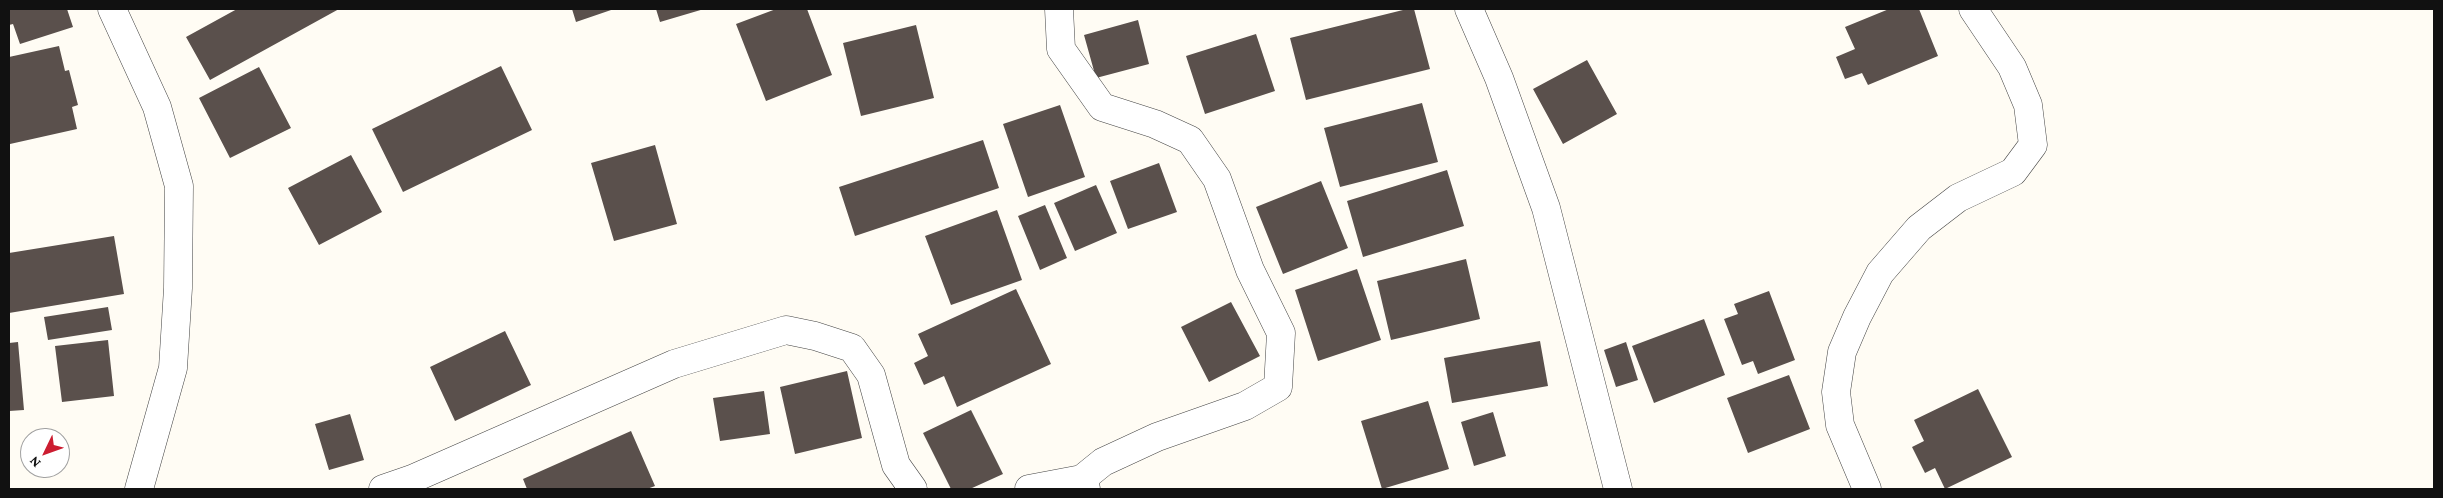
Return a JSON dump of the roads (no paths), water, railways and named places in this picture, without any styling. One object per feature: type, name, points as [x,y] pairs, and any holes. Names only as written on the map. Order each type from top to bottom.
[{"type":"street","points":[[112,9],[157,107],[179,186],[178,288],[173,368],[139,489]]},
{"type":"street","points":[[1029,489],[1084,484],[1103,462],[1157,437],[1245,406],[1278,387],[1281,333],[1250,270],[1217,179],[1190,140],[1154,124],[1102,107],[1061,49],[1059,9]]},
{"type":"street","points":[[1469,9],[1499,78],[1546,208],[1618,489]]},
{"type":"street","points":[[1867,489],[1840,424],[1836,392],[1842,352],[1857,317],[1880,273],[1919,228],[1958,198],[2013,172],[2033,145],[2028,105],[2012,67],[1974,9]]},
{"type":"street","points":[[383,489],[674,364],[786,330],[815,336],[852,348],[871,375],[896,464],[913,489]]}]
